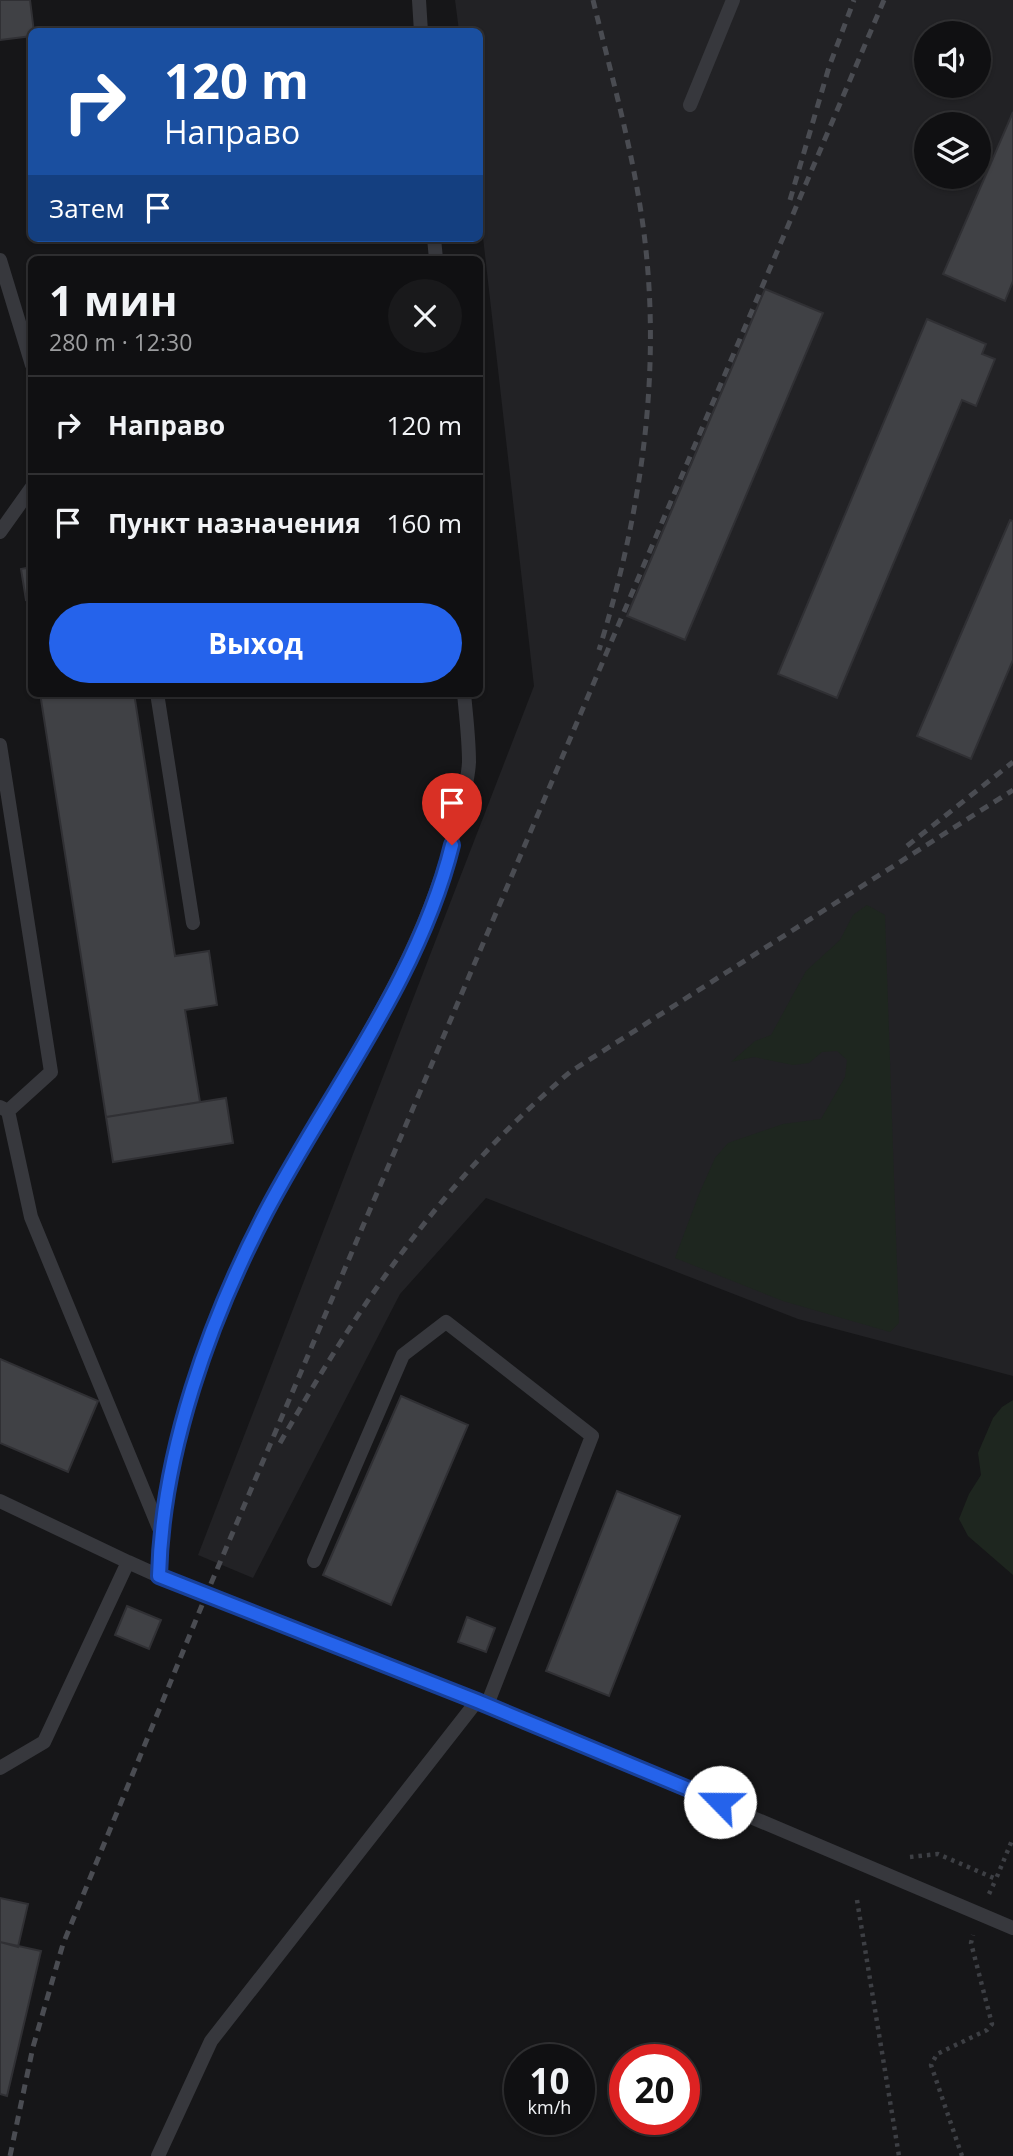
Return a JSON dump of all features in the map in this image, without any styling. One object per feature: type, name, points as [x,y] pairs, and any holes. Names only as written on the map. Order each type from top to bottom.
[{"type":"lane","points":[[419,0],[421,28]]},
{"type":"lane","points":[[690,105],[733,0]]},
{"type":"lane","points":[[0,260],[28,352]]},
{"type":"lane","points":[[0,532],[28,493]]},
{"type":"lane","points":[[159,697],[193,923]]},
{"type":"lane","points":[[159,1576],[160,1529],[172,1462],[183,1422],[237,1274],[266,1213],[401,975],[447,865],[469,763],[464,697]]},
{"type":"lane","points":[[0,745],[51,1072],[4,1109],[31,1217],[160,1529]]},
{"type":"lane","points":[[158,2156],[211,2040],[482,1703],[592,1436],[446,1322],[403,1355],[314,1561]]},
{"type":"lane","points":[[0,1501],[159,1576],[482,1703],[1013,1928]]},
{"type":"lane","points":[[0,1768],[44,1742],[128,1562]]},
{"type":"path","points":[[962,2156],[931,2065],[937,2054],[986,2030],[992,2024],[971,1943],[1013,1838]]},
{"type":"path","points":[[906,1858],[938,1854],[996,1879]]},
{"type":"path","points":[[857,1900],[899,2156]]},
{"type":"shaded area","points":[[455,0],[1013,0],[1013,1376],[798,1319],[486,1198],[400,1294],[253,1578],[198,1555],[534,686],[483,237],[483,28],[459,28]]},
{"type":"shaded area","points":[[867,905],[885,915],[899,1323],[890,1332],[783,1301],[675,1258],[715,1158],[728,1143],[783,1124],[821,1119],[845,1077],[847,1060],[837,1051],[822,1052],[809,1063],[793,1065],[754,1057],[731,1062],[755,1041],[771,1035],[806,971],[840,940],[853,915]]},
{"type":"shaded area","points":[[1013,1400],[1013,1575],[968,1536],[959,1519],[969,1494],[981,1475],[978,1453],[993,1418],[1002,1407]]},
{"type":"building","points":[[0,0],[30,0],[34,28],[28,28],[28,36],[0,40]]},
{"type":"building","points":[[1013,112],[1013,281],[1005,301],[943,274],[980,189],[991,189],[991,163]]},
{"type":"building","points":[[765,289],[823,313],[685,640],[627,616]]},
{"type":"building","points":[[927,319],[986,344],[982,354],[995,359],[976,406],[962,400],[837,698],[778,674]]},
{"type":"building","points":[[1010,520],[1013,521],[1013,660],[971,759],[917,736]]},
{"type":"building","points":[[28,568],[28,600],[26,600],[21,569]]},
{"type":"building","points":[[41,697],[135,697],[175,956],[209,951],[217,1005],[185,1010],[200,1102],[106,1117]]},
{"type":"building","points":[[226,1098],[233,1143],[113,1162],[106,1117]]},
{"type":"building","points":[[0,1359],[98,1401],[68,1472],[0,1443]]},
{"type":"building","points":[[401,1396],[468,1425],[391,1605],[323,1575]]},
{"type":"building","points":[[617,1491],[680,1516],[609,1696],[546,1671]]},
{"type":"building","points":[[127,1606],[161,1620],[149,1649],[115,1635]]},
{"type":"building","points":[[467,1617],[495,1628],[486,1652],[458,1642]]},
{"type":"building","points":[[0,1898],[28,1904],[18,1947],[0,1942]]},
{"type":"building","points":[[0,1942],[41,1951],[7,2096],[0,2094]]},
{"type":"railway","points":[[593,0],[619,105],[641,212],[648,267],[650,323],[649,378],[638,488],[599,650]]},
{"type":"railway","points":[[790,200],[829,67],[854,0]]},
{"type":"railway","points":[[10,2156],[33,2047],[63,1944],[207,1593],[884,0]]},
{"type":"railway","points":[[907,846],[1013,762]]},
{"type":"railway","points":[[280,1443],[342,1340],[408,1244],[483,1155],[570,1072],[1013,790]]},
{"type":"route","points":[[452,845],[447,865],[401,975],[266,1213],[237,1274],[191,1395],[172,1462],[160,1529],[159,1576],[208,1593],[477,1701],[720,1802]]}]
